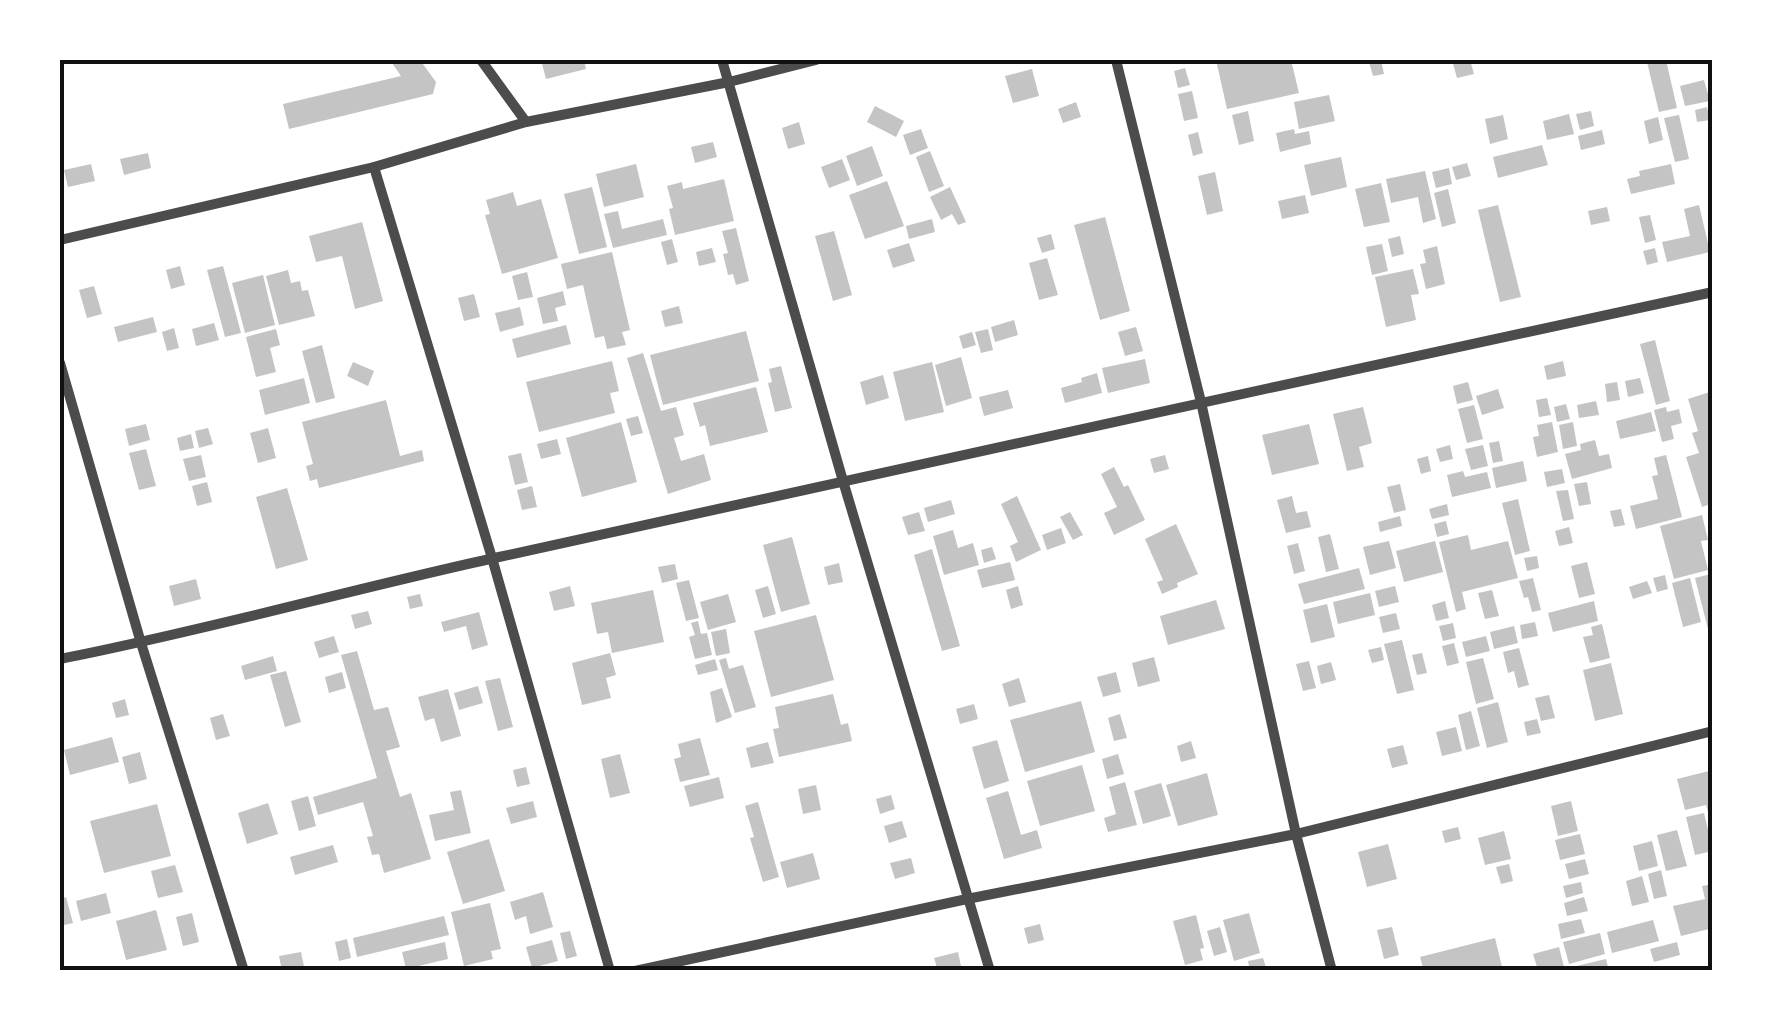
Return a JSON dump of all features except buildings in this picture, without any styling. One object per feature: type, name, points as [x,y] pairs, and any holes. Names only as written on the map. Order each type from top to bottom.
[{"type":"street","points":[[480,60],[526,122]]},
{"type":"street","points":[[722,60],[990,971]]},
{"type":"street","points":[[60,240],[374,168],[526,122],[729,82],[816,60]]},
{"type":"street","points":[[1116,60],[1201,402],[1296,834],[1332,971]]},
{"type":"street","points":[[374,168],[492,558],[610,971]]},
{"type":"street","points":[[60,659],[492,558],[1713,292]]},
{"type":"street","points":[[60,362],[141,643],[244,971]]},
{"type":"street","points":[[635,971],[967,899],[1296,834],[1713,731]]}]
